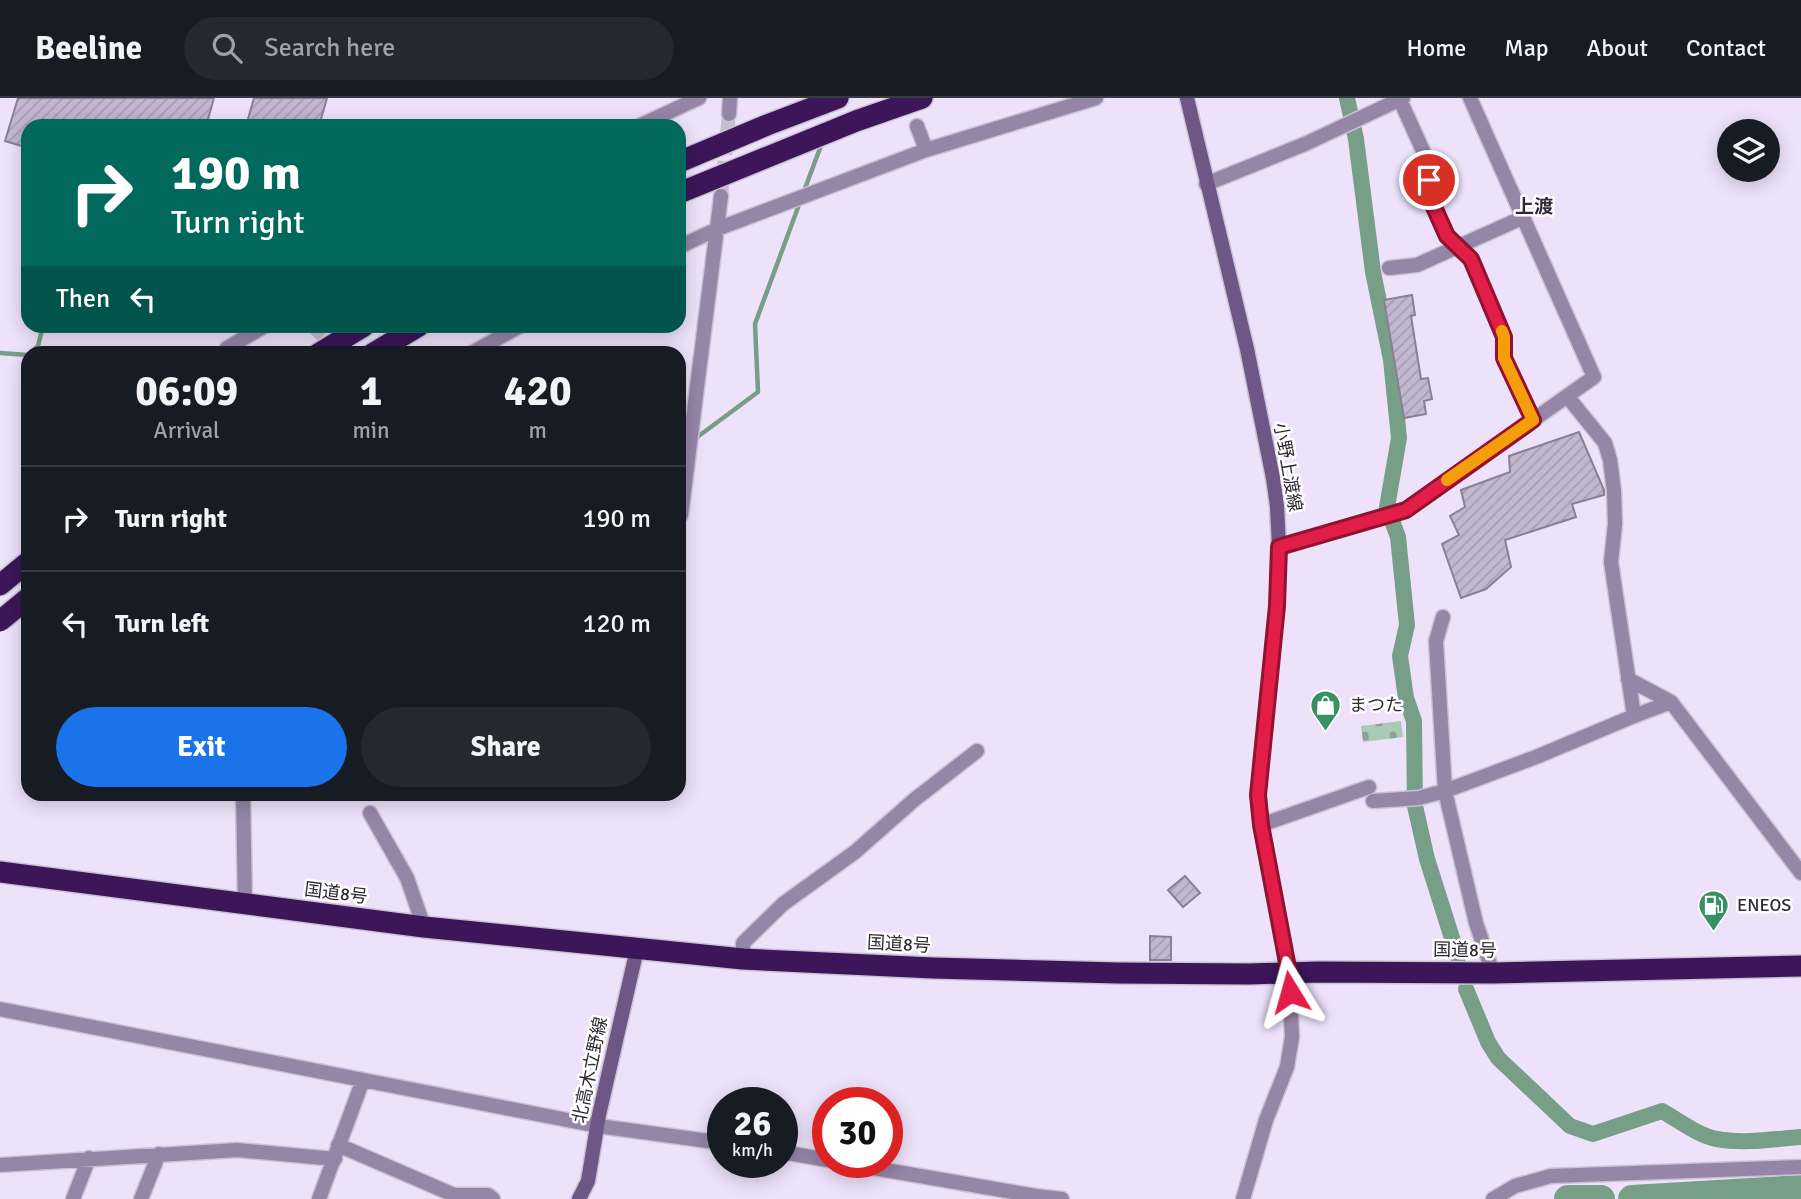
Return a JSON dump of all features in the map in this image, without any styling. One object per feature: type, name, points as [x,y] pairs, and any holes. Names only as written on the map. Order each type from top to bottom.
[{"type":"highway","points":[[686,159],[838,98]]},
{"type":"highway","points":[[686,190],[856,121],[922,98]]},
{"type":"highway","points":[[331,346],[352,333]]},
{"type":"highway","points":[[385,346],[407,333]]},
{"type":"highway","points":[[0,586],[21,568]]},
{"type":"highway","points":[[0,621],[21,604]]},
{"type":"highway","name":"国道8号","points":[[0,872],[424,927],[743,959],[933,968],[1249,974],[1493,973],[1801,966]]},
{"type":"main road","name":"小野上渡線","points":[[1187,98],[1247,349],[1277,506],[1277,606],[1258,795],[1261,825],[1289,973]]},
{"type":"main road","name":"北高木立野線","points":[[579,1199],[588,1181],[637,949]]},
{"type":"street","points":[[654,119],[699,98]]},
{"type":"street","points":[[729,114],[730,98]]},
{"type":"street","points":[[686,244],[717,229],[926,150],[1096,98]]},
{"type":"street","points":[[1279,547],[1406,510],[1594,377],[1470,98]]},
{"type":"street","points":[[1206,184],[1305,144],[1402,99],[1430,164],[1429,196],[1447,236],[1471,259],[1504,337],[1504,358],[1533,420]]},
{"type":"street","points":[[917,126],[926,150]]},
{"type":"street","points":[[686,474],[721,196]]},
{"type":"street","points":[[1389,268],[1417,265],[1524,216]]},
{"type":"street","points":[[230,346],[253,333]]},
{"type":"street","points":[[484,346],[508,333]]},
{"type":"street","points":[[1567,396],[1605,443],[1610,460],[1615,524],[1611,562],[1634,716]]},
{"type":"street","points":[[0,609],[21,611]]},
{"type":"street","points":[[1443,617],[1436,641],[1445,791],[1476,923],[1493,973]]},
{"type":"street","points":[[1628,679],[1671,702],[1801,873]]},
{"type":"street","points":[[1261,825],[1371,794],[1415,798],[1445,791],[1671,702]]},
{"type":"street","points":[[743,959],[743,943],[783,904],[855,852],[914,800],[977,751]]},
{"type":"street","points":[[243,801],[245,904]]},
{"type":"street","points":[[370,813],[407,878],[424,927]]},
{"type":"street","points":[[1243,1199],[1266,1120],[1287,1067],[1292,1037],[1289,973]]},
{"type":"street","points":[[0,1009],[598,1126],[707,1141]]},
{"type":"street","points":[[319,1199],[363,1080]]},
{"type":"street","points":[[0,1164],[237,1150],[337,1152],[454,1197],[488,1195],[493,1199]]},
{"type":"street","points":[[141,1199],[159,1154]]},
{"type":"street","points":[[73,1199],[89,1158]]},
{"type":"street","points":[[1493,1199],[1516,1186],[1551,1176],[1801,1167]]},
{"type":"street","points":[[903,1173],[1062,1199]]},
{"type":"street","points":[[959,1199],[964,1184]]},
{"type":"green space","points":[[1401,721],[1403,737],[1363,742],[1361,726]]},
{"type":"building","points":[[18,98],[214,98],[208,119],[21,119],[21,146],[5,141]]},
{"type":"building","points":[[254,98],[327,98],[321,119],[248,119]]},
{"type":"building","points":[[1412,295],[1415,315],[1411,316],[1421,379],[1428,378],[1432,399],[1424,401],[1426,414],[1404,418],[1384,300]]},
{"type":"building","points":[[1579,432],[1604,495],[1572,504],[1576,517],[1505,540],[1511,567],[1486,589],[1461,598],[1442,544],[1459,535],[1450,516],[1465,507],[1461,490],[1510,472],[1509,456]]},
{"type":"building","points":[[1185,876],[1200,893],[1183,907],[1168,890]]},
{"type":"building","points":[[1150,936],[1171,937],[1171,960],[1150,960]]},
{"type":"waterway","points":[[1347,98],[1356,139],[1373,272],[1391,360],[1399,438],[1387,507],[1398,537],[1407,625],[1400,656],[1406,698],[1414,721],[1415,806],[1427,859],[1458,957]]},
{"type":"waterway","points":[[804,191],[822,143]]},
{"type":"waterway","points":[[686,440],[692,441],[758,392],[755,324],[800,202]]},
{"type":"waterway","points":[[38,346],[41,333]]},
{"type":"waterway","points":[[0,353],[21,354]]},
{"type":"waterway","points":[[1466,989],[1488,1042],[1498,1058],[1570,1126],[1593,1134],[1662,1111],[1696,1131],[1717,1139],[1748,1141],[1801,1137]]},
{"type":"waterway","points":[[1632,1199],[1801,1189]]},
{"type":"waterway","points":[[1568,1199],[1601,1199]]},
{"type":"tunnel","points":[[721,196],[729,114]]},
{"type":"tunnel","points":[[320,333],[332,346]]},
{"type":"slow traffic","points":[[1447,480],[1533,420],[1504,358],[1502,331]]},
{"type":"place","name":"まつた","points":[[1326,732]]},
{"type":"place","name":"ENEOS","points":[[1714,932]]},
{"type":"district","name":"上渡","points":[[1534,206]]},
{"type":"route","points":[[1290,992],[1258,795],[1277,606],[1279,547],[1406,510],[1533,420],[1504,358],[1504,337],[1471,259],[1447,236],[1429,196],[1429,180]]}]
